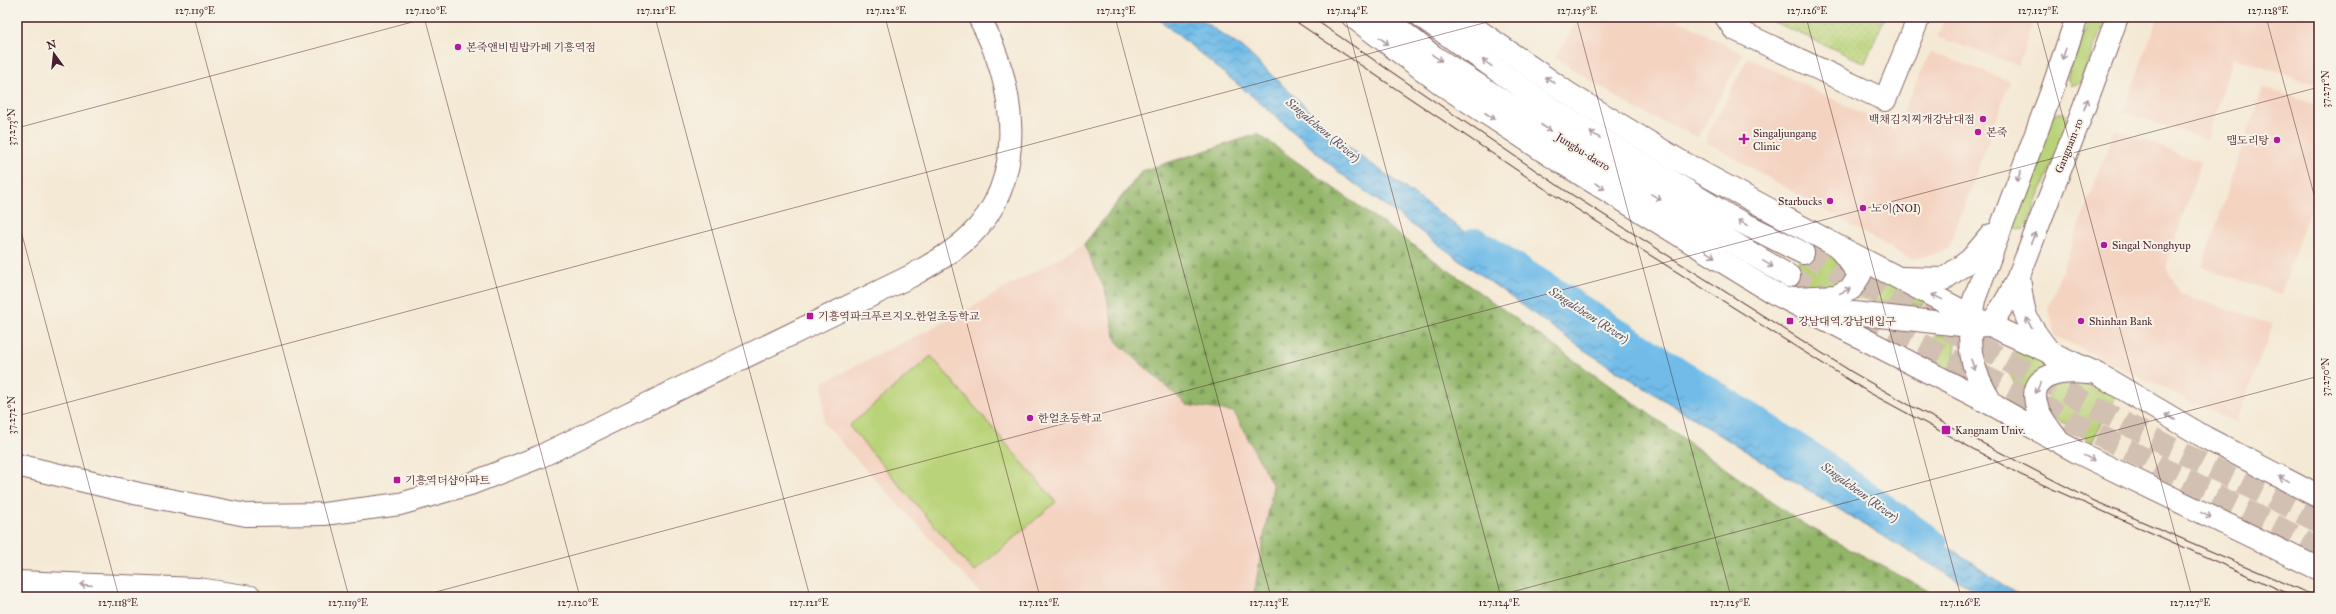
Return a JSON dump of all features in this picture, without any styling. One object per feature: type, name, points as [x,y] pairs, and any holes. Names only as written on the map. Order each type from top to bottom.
[{"type":"main road","points":[[17,465],[154,497],[246,515],[324,514],[366,510],[406,502],[476,482],[539,457],[911,276],[944,258],[969,237],[985,218],[1000,187],[1009,160],[1011,132],[1008,98],[1002,72],[979,17]]},
{"type":"main road","points":[[1353,17],[1456,94],[1559,161],[1772,292],[1994,405],[2059,442],[2319,569]]},
{"type":"main road","name":"Jungbu-daero","points":[[1384,17],[1433,56],[1604,166],[1789,276]]},
{"type":"main road","name":"Jungbu-daero","points":[[1422,17],[1558,113],[1727,215],[1803,253]]},
{"type":"main road","points":[[1459,17],[1570,94],[1678,160],[1837,246],[1900,278],[1977,322],[2098,374],[2206,438],[2319,497]]},
{"type":"main road","points":[[1726,17],[1734,28],[1753,38],[1885,100],[1919,17]]},
{"type":"main road","points":[[1741,17],[1753,38]]},
{"type":"main road","points":[[1994,405],[1980,385],[1971,360],[1987,263],[2051,93],[2077,17]]},
{"type":"main road","name":"Gangnam-ro","points":[[1977,322],[1999,313],[2019,274],[2085,106],[2117,17]]},
{"type":"main road","points":[[1900,278],[1944,279],[1970,260],[2001,224]]},
{"type":"main road","points":[[1793,298],[1836,296],[1851,289],[1860,275],[1837,246]]},
{"type":"main road","points":[[1987,263],[2019,274],[2022,310],[2029,326],[2052,355]]},
{"type":"main road","points":[[1772,292],[1836,311],[1977,322]]},
{"type":"main road","points":[[2059,442],[2036,406],[2038,385],[2045,377],[2059,373],[2098,374]]},
{"type":"main road","points":[[17,582],[198,589],[251,597]]},
{"type":"shaded area","points":[[1579,17],[1673,17],[1743,54],[1698,137],[1639,111],[1555,58]]},
{"type":"shaded area","points":[[1945,17],[2035,17],[2018,65],[1937,37]]},
{"type":"shaded area","points":[[2158,17],[2319,17],[2319,85],[2233,58],[2207,140],[2123,112]]},
{"type":"shaded area","points":[[1930,52],[2010,81],[1948,250],[1911,260],[1705,141],[1748,57],[1895,130]]},
{"type":"shaded area","points":[[2263,87],[2319,106],[2319,182],[2281,294],[2202,267]]},
{"type":"shaded area","points":[[2115,129],[2201,162],[2166,267],[2180,294],[2273,324],[2236,423],[2055,336],[2048,308]]},
{"type":"shaded area","name":"한얼초등학교","points":[[1084,244],[1106,293],[1117,341],[1187,405],[1234,412],[1273,486],[1254,594],[1249,597],[984,597],[824,424],[823,382],[947,321]]},
{"type":"green space","points":[[1763,17],[1885,17],[1865,63]]},
{"type":"green space","points":[[2090,17],[2107,17],[2080,83],[2071,86],[2067,78]]},
{"type":"green space","points":[[2057,113],[2063,113],[2066,117],[2067,124],[2028,225],[2024,229],[2018,229],[2014,225],[2013,219],[2051,118]]},
{"type":"green space","points":[[1258,134],[1800,522],[1940,597],[1249,597],[1254,594],[1273,486],[1234,412],[1187,405],[1116,341],[1106,293],[1084,244],[1142,171]]},
{"type":"green space","points":[[1811,237],[1825,253],[1841,261],[1847,273],[1835,285],[1828,288],[1804,287],[1788,283]]},
{"type":"green space","points":[[1865,266],[1926,298],[1922,305],[1854,298],[1865,293],[1871,285],[1873,277]]},
{"type":"green space","points":[[1936,334],[1956,338],[1955,357],[1962,378],[1923,357]]},
{"type":"green space","points":[[2017,345],[2063,368],[2026,406],[2007,368]]},
{"type":"green space","points":[[931,356],[1056,502],[974,572],[849,426]]},
{"type":"green space","points":[[2067,381],[2101,388],[2117,394],[2091,444],[2076,429],[2059,421],[2049,412],[2047,406],[2048,395],[2056,386]]},
{"type":"water","points":[[1156,17],[1197,17],[1244,49],[1347,146],[1666,378],[1878,509],[1963,556],[2020,597],[1986,597],[1869,528],[1584,350],[1340,173],[1264,106]]},
{"type":"waterway","name":"Singalcheon (River)","points":[[1476,243],[1817,461],[1933,544]]},
{"type":"tunnel","points":[[1803,253],[2168,446],[2319,522]]},
{"type":"tunnel","points":[[1789,276],[1834,300]]},
{"type":"tunnel","points":[[1863,314],[2319,548]]},
{"type":"tram line","points":[[1289,17],[1548,191],[1868,392],[2021,475],[2296,597]]},
{"type":"tram line","points":[[1311,17],[1563,189],[1852,372],[1911,406],[2090,499],[2317,597]]},
{"type":"place","name":"본죽앤비빔밥카페 기흥역점","points":[[458,47]]},
{"type":"place","name":"백채김치찌개강남대점","points":[[1983,119]]},
{"type":"place","name":"본죽","points":[[1978,132]]},
{"type":"place","name":"Singaljungang Clinic","points":[[1744,139]]},
{"type":"place","name":"맵도리탕","points":[[2277,140]]},
{"type":"place","name":"Starbucks","points":[[1830,201]]},
{"type":"place","name":"노이(NOI)","points":[[1863,208]]},
{"type":"place","name":"Singal Nonghyup","points":[[2104,245]]},
{"type":"place","name":"기흥역파크푸르지오.한얼초등학교","points":[[810,316]]},
{"type":"place","name":"강남대역.강남대입구","points":[[1790,321]]},
{"type":"place","name":"Shinhan Bank","points":[[2081,321]]},
{"type":"place","name":"한얼초등학교","points":[[1030,418]]},
{"type":"place","name":"Kangnam Univ.","points":[[1946,430]]},
{"type":"place","name":"기흥역더샵아파트","points":[[397,480]]}]
